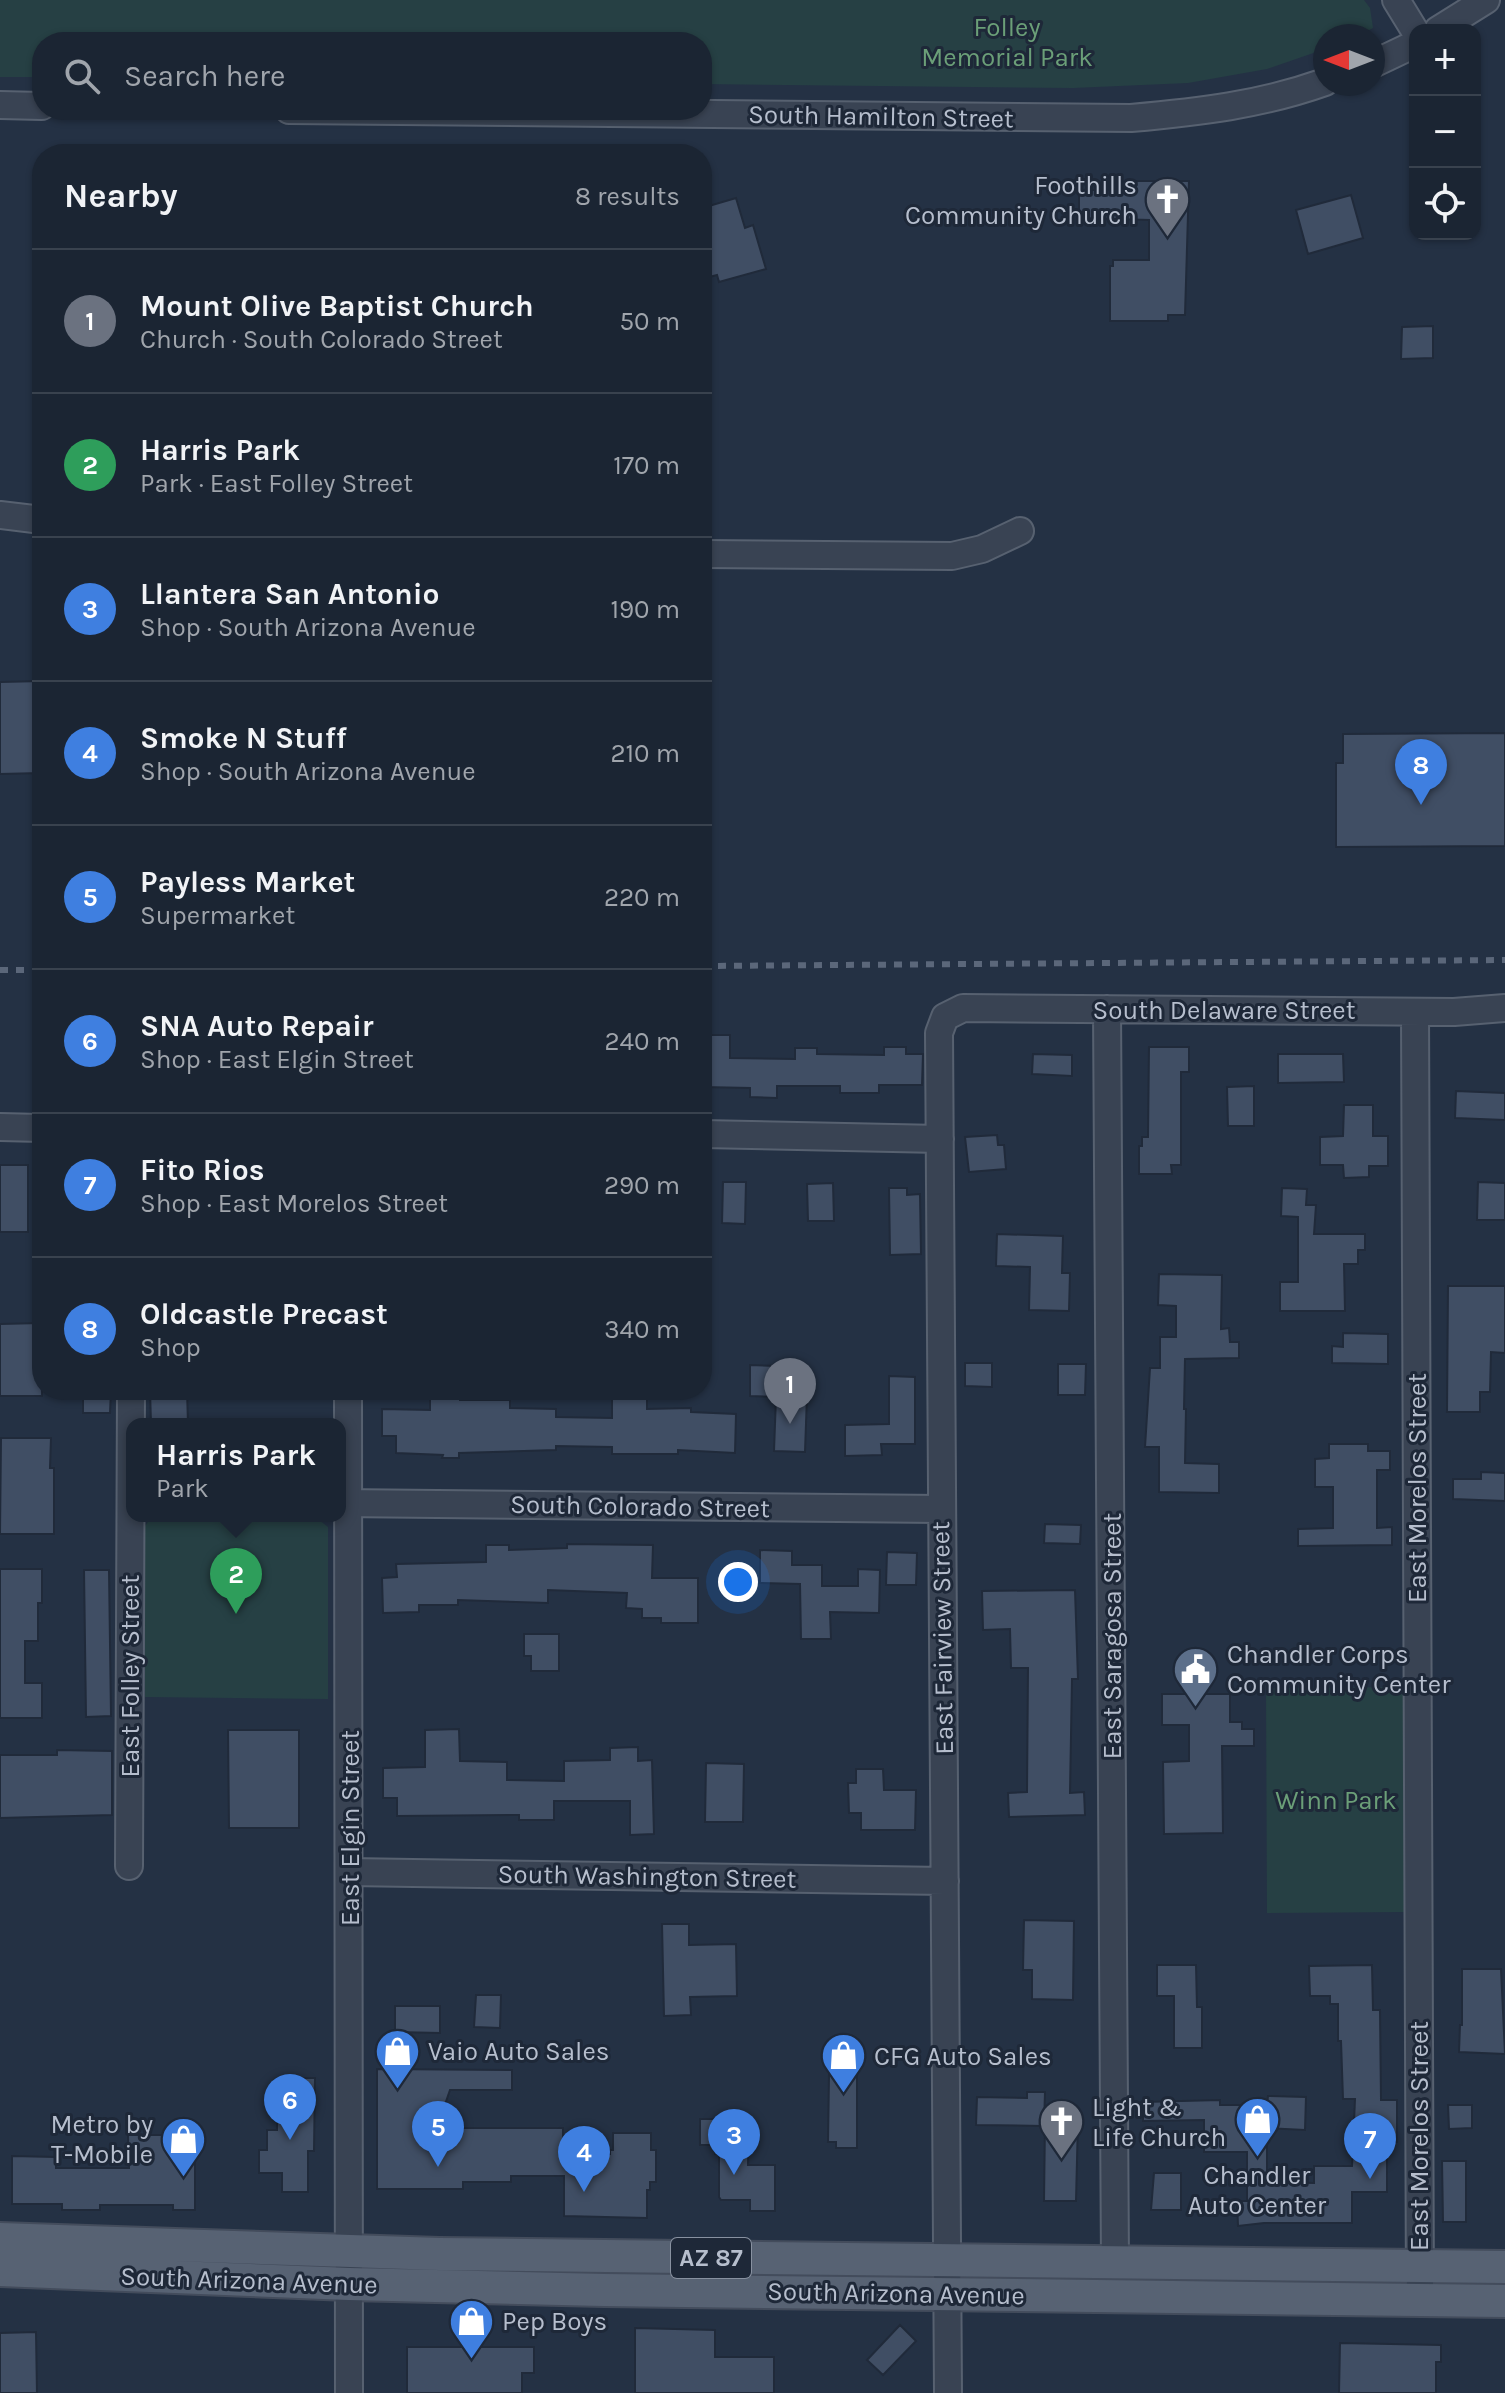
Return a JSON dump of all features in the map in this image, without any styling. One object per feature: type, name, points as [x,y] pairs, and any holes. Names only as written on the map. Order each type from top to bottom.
[{"type":"main road","name":"South Arizona Avenue","points":[[0,2239],[604,2290],[1505,2301]]},
{"type":"main road","name":"South Arizona Avenue","points":[[0,2270],[947,2260],[1505,2267]]},
{"type":"street","points":[[1396,0],[1411,24]]},
{"type":"street","points":[[1448,24],[1486,0]]},
{"type":"street","points":[[1385,58],[1409,47]]},
{"type":"street","name":"South Hamilton Street","points":[[712,114],[1131,118],[1259,103],[1313,86]]},
{"type":"street","points":[[0,105],[32,106]]},
{"type":"street","points":[[0,515],[32,519]]},
{"type":"street","points":[[712,554],[952,556],[982,549],[1020,531]]},
{"type":"street","name":"South Delaware Street","points":[[945,1017],[963,1008],[1454,1012],[1505,1008]]},
{"type":"street","name":"East Saragosa Street","points":[[1107,1009],[1115,2263]]},
{"type":"street","name":"East Morelos Street","points":[[1415,1012],[1420,2299]]},
{"type":"street","name":"East Fairview Street","points":[[945,1017],[939,1033],[940,1509],[948,2393]]},
{"type":"street","points":[[0,1127],[32,1128]]},
{"type":"street","points":[[712,1134],[940,1139]]},
{"type":"street","name":"East Elgin Street","points":[[346,1465],[348,1400]]},
{"type":"street","name":"South Colorado Street","points":[[346,1503],[940,1509]]},
{"type":"street","name":"East Folley Street","points":[[129,1866],[132,1522]]},
{"type":"street","name":"East Elgin Street","points":[[345,1522],[349,2393]]},
{"type":"street","name":"South Washington Street","points":[[349,1872],[945,1881]]},
{"type":"green space","name":"Folley Memorial Park","points":[[0,0],[1364,0],[1370,8],[1372,24],[1313,24],[1313,53],[1267,69],[1188,83],[1073,88],[712,84],[712,32],[32,32],[32,77],[0,77]]},
{"type":"green space","points":[[148,1522],[322,1522],[328,1527],[328,1699],[145,1697],[145,1526]]},
{"type":"green space","name":"Winn Park","points":[[1404,1687],[1405,1912],[1267,1913],[1266,1688]]},
{"type":"building","name":"Foothills Community Church","points":[[1133,181],[1189,181],[1185,315],[1168,315],[1168,321],[1110,321],[1110,266],[1113,266],[1113,260],[1149,260],[1149,220],[1079,218],[1079,190],[1133,190]]},
{"type":"building","points":[[1351,195],[1363,238],[1308,254],[1296,210]]},
{"type":"building","points":[[736,198],[745,228],[753,225],[766,269],[719,282],[717,275],[712,276],[712,205]]},
{"type":"building","points":[[1433,326],[1433,358],[1401,359],[1402,327]]},
{"type":"building","points":[[32,681],[32,773],[0,774],[0,682]]},
{"type":"building","points":[[1505,733],[1505,846],[1336,847],[1336,763],[1343,763],[1343,734]]},
{"type":"building","points":[[712,1035],[730,1035],[730,1058],[795,1059],[795,1048],[817,1048],[817,1054],[884,1055],[884,1047],[906,1047],[906,1054],[923,1054],[922,1085],[879,1085],[879,1093],[840,1093],[840,1086],[777,1086],[777,1098],[750,1097],[750,1088],[712,1087]]},
{"type":"building","points":[[1149,1047],[1189,1047],[1189,1072],[1181,1072],[1181,1165],[1171,1165],[1172,1174],[1139,1174],[1139,1146],[1142,1146],[1142,1137],[1148,1137]]},
{"type":"building","points":[[1033,1054],[1072,1055],[1072,1076],[1032,1074]]},
{"type":"building","points":[[1278,1054],[1343,1054],[1344,1082],[1278,1083]]},
{"type":"building","points":[[1254,1086],[1254,1126],[1228,1126],[1227,1087]]},
{"type":"building","points":[[1456,1091],[1505,1093],[1505,1120],[1455,1118]]},
{"type":"building","points":[[1344,1105],[1373,1105],[1373,1136],[1388,1136],[1388,1166],[1369,1166],[1369,1177],[1344,1178],[1343,1165],[1320,1165],[1320,1137],[1343,1136]]},
{"type":"building","points":[[997,1135],[998,1145],[1004,1145],[1006,1169],[969,1172],[965,1137]]},
{"type":"building","points":[[0,1165],[28,1165],[28,1232],[0,1232]]},
{"type":"building","points":[[723,1182],[746,1182],[745,1224],[722,1223]]},
{"type":"building","points":[[1478,1182],[1505,1183],[1505,1220],[1477,1220]]},
{"type":"building","points":[[833,1183],[834,1221],[808,1221],[807,1184]]},
{"type":"building","points":[[889,1188],[907,1188],[907,1195],[920,1194],[921,1254],[890,1255]]},
{"type":"building","points":[[1282,1188],[1307,1189],[1306,1205],[1316,1205],[1314,1234],[1365,1234],[1365,1250],[1358,1250],[1358,1264],[1344,1264],[1345,1311],[1280,1311],[1280,1282],[1298,1282],[1298,1217],[1281,1216]]},
{"type":"building","points":[[997,1234],[1063,1236],[1062,1273],[1070,1273],[1069,1311],[1029,1310],[1030,1267],[996,1266]]},
{"type":"building","points":[[1159,1274],[1222,1275],[1221,1329],[1229,1328],[1230,1342],[1239,1342],[1239,1358],[1185,1359],[1184,1409],[1185,1463],[1219,1464],[1219,1493],[1159,1492],[1159,1447],[1145,1447],[1150,1368],[1160,1368],[1160,1337],[1176,1337],[1176,1306],[1158,1305]]},
{"type":"building","points":[[1448,1286],[1505,1286],[1505,1353],[1491,1352],[1490,1392],[1480,1392],[1480,1412],[1447,1412]]},
{"type":"building","points":[[32,1323],[32,1396],[0,1396],[0,1324]]},
{"type":"building","points":[[1343,1333],[1388,1334],[1388,1364],[1332,1363],[1332,1346],[1343,1347]]},
{"type":"building","points":[[965,1363],[992,1363],[992,1387],[965,1386]]},
{"type":"building","points":[[1058,1364],[1086,1364],[1085,1395],[1058,1395]]},
{"type":"building","points":[[750,1365],[808,1367],[805,1452],[774,1451],[776,1397],[750,1396]]},
{"type":"building","points":[[889,1376],[915,1377],[915,1444],[881,1444],[882,1455],[845,1456],[845,1425],[889,1424]]},
{"type":"building","points":[[83,1400],[111,1400],[110,1413],[83,1413]]},
{"type":"building","points":[[150,1400],[187,1400],[188,1418],[151,1418]]},
{"type":"building","points":[[430,1400],[510,1400],[510,1408],[556,1409],[556,1417],[612,1418],[612,1400],[647,1400],[647,1409],[691,1408],[691,1412],[736,1414],[735,1453],[678,1450],[678,1454],[612,1454],[612,1447],[556,1446],[556,1450],[459,1453],[459,1458],[396,1453],[396,1436],[382,1436],[382,1409],[430,1410]]},
{"type":"building","points":[[1,1438],[51,1438],[54,1534],[0,1534]]},
{"type":"building","points":[[1329,1444],[1368,1444],[1368,1451],[1390,1451],[1390,1470],[1377,1470],[1377,1528],[1392,1527],[1392,1545],[1298,1546],[1298,1529],[1333,1528],[1333,1487],[1315,1487],[1315,1459],[1329,1458]]},
{"type":"building","points":[[1481,1472],[1505,1473],[1505,1501],[1453,1499],[1453,1479],[1481,1479]]},
{"type":"building","points":[[1045,1524],[1081,1525],[1080,1544],[1044,1543]]},
{"type":"building","points":[[567,1544],[653,1545],[652,1578],[698,1578],[698,1623],[661,1623],[661,1618],[642,1618],[642,1609],[626,1608],[627,1593],[548,1590],[548,1603],[458,1600],[458,1605],[419,1605],[419,1612],[383,1613],[382,1578],[397,1577],[396,1564],[486,1562],[486,1545],[509,1545],[509,1550],[567,1548]]},
{"type":"building","points":[[760,1550],[792,1551],[792,1565],[822,1565],[822,1586],[858,1586],[858,1569],[880,1570],[879,1613],[830,1612],[831,1639],[801,1639],[800,1584],[760,1583]]},
{"type":"building","points":[[887,1552],[917,1553],[916,1585],[886,1585]]},
{"type":"building","points":[[0,1569],[42,1569],[38,1641],[25,1641],[25,1683],[42,1683],[42,1718],[0,1718]]},
{"type":"building","points":[[84,1570],[109,1570],[111,1716],[86,1717]]},
{"type":"building","points":[[1075,1590],[1078,1679],[1072,1679],[1070,1793],[1084,1792],[1085,1815],[1009,1817],[1008,1793],[1027,1792],[1028,1668],[1011,1668],[1010,1629],[983,1630],[982,1591]]},
{"type":"building","points":[[524,1634],[559,1634],[559,1671],[531,1671],[531,1656],[524,1656]]},
{"type":"building","points":[[1162,1694],[1230,1694],[1230,1722],[1242,1722],[1242,1729],[1254,1729],[1254,1746],[1222,1746],[1223,1833],[1164,1834],[1163,1762],[1189,1761],[1189,1725],[1162,1725]]},
{"type":"building","points":[[459,1729],[460,1761],[507,1762],[507,1780],[564,1781],[564,1761],[610,1760],[610,1748],[638,1747],[638,1761],[652,1760],[654,1834],[630,1835],[630,1801],[554,1801],[554,1820],[519,1820],[519,1815],[397,1816],[397,1798],[383,1798],[383,1768],[425,1767],[425,1730]]},
{"type":"building","points":[[228,1730],[299,1730],[299,1828],[229,1828]]},
{"type":"building","points":[[57,1750],[112,1751],[112,1815],[0,1818],[0,1755],[57,1755]]},
{"type":"building","points":[[706,1763],[744,1764],[743,1822],[705,1822]]},
{"type":"building","points":[[856,1769],[883,1769],[884,1790],[916,1790],[915,1830],[861,1830],[861,1813],[849,1813],[848,1783],[856,1783]]},
{"type":"building","points":[[1024,1920],[1074,1921],[1073,2000],[1032,1999],[1032,1970],[1023,1970]]},
{"type":"building","points":[[662,1924],[689,1924],[689,1945],[736,1944],[737,1996],[690,1997],[691,2015],[664,2016]]},
{"type":"building","points":[[1157,1965],[1196,1965],[1197,2007],[1202,2007],[1202,2048],[1174,2048],[1174,1996],[1157,1996]]},
{"type":"building","points":[[1372,1965],[1373,2010],[1380,2010],[1381,2100],[1397,2100],[1397,2142],[1387,2142],[1387,2192],[1352,2192],[1352,2223],[1238,2226],[1237,2201],[1247,2201],[1247,2152],[1204,2152],[1204,2120],[1143,2121],[1143,2102],[1220,2100],[1220,2105],[1267,2105],[1268,2096],[1306,2097],[1305,2130],[1267,2128],[1267,2182],[1314,2183],[1314,2166],[1352,2166],[1355,2099],[1343,2099],[1338,2004],[1330,2004],[1330,1996],[1310,1996],[1309,1966]]},
{"type":"building","points":[[1462,1969],[1501,1969],[1505,2054],[1459,2052]]},
{"type":"building","points":[[476,1995],[501,1995],[500,2028],[474,2027]]},
{"type":"building","points":[[395,2006],[440,2006],[440,2033],[395,2032]]},
{"type":"building","points":[[377,2069],[512,2070],[512,2090],[450,2090],[439,2122],[445,2122],[445,2128],[563,2128],[563,2153],[610,2154],[613,2150],[613,2133],[651,2133],[651,2150],[656,2150],[656,2182],[650,2182],[650,2190],[647,2190],[647,2218],[564,2216],[564,2176],[511,2176],[511,2182],[463,2182],[463,2189],[377,2189]]},
{"type":"building","name":"CFG Auto Sales","points":[[829,2075],[857,2075],[857,2148],[836,2148],[836,2142],[828,2142]]},
{"type":"building","points":[[277,2078],[315,2078],[314,2151],[308,2151],[308,2192],[282,2192],[282,2173],[259,2173],[259,2150],[267,2150],[267,2130],[277,2130]]},
{"type":"building","name":"Light & Life Church","points":[[1027,2092],[1045,2092],[1044,2126],[976,2125],[977,2097],[1027,2098]]},
{"type":"building","points":[[1448,2105],[1472,2105],[1472,2128],[1449,2129]]},
{"type":"building","points":[[700,2119],[749,2119],[748,2165],[775,2165],[775,2211],[750,2211],[750,2200],[721,2200],[719,2154],[715,2154],[715,2145],[700,2145]]},
{"type":"building","name":"Light & Life Church","points":[[1045,2120],[1078,2120],[1076,2201],[1044,2201]]},
{"type":"building","points":[[128,2135],[173,2135],[173,2151],[195,2151],[195,2210],[173,2210],[173,2205],[100,2205],[100,2210],[62,2210],[62,2204],[12,2204],[12,2156],[56,2157],[56,2168],[129,2168]]},
{"type":"building","points":[[1442,2161],[1466,2161],[1466,2222],[1443,2222]]},
{"type":"building","points":[[1154,2173],[1181,2173],[1181,2210],[1151,2210]]},
{"type":"building","points":[[900,2325],[916,2341],[883,2375],[867,2360]]},
{"type":"building","points":[[635,2328],[715,2330],[715,2357],[774,2357],[774,2393],[635,2393]]},
{"type":"building","points":[[36,2332],[37,2393],[0,2393],[0,2333]]},
{"type":"building","points":[[1340,2343],[1441,2345],[1441,2362],[1436,2362],[1436,2393],[1339,2393]]},
{"type":"building","name":"Pep Boys","points":[[407,2347],[534,2347],[534,2373],[522,2373],[522,2393],[407,2393]]},
{"type":"railway","points":[[712,966],[1505,960]]},
{"type":"railway","points":[[0,970],[32,970]]},
{"type":"place","name":"Foothills Community Church","points":[[1168,239]]},
{"type":"place","name":"Oldcastle Precast","points":[[1421,805]]},
{"type":"place","name":"Mount Olive Baptist Church","points":[[790,1424]]},
{"type":"place","name":"Harris Park","points":[[236,1614]]},
{"type":"place","name":"Chandler Corps Community Center","points":[[1196,1708]]},
{"type":"place","name":"Vaio Auto Sales","points":[[397,2090]]},
{"type":"place","name":"CFG Auto Sales","points":[[843,2095]]},
{"type":"place","name":"SNA Auto Repair","points":[[290,2140]]},
{"type":"place","name":"Chandler Auto Center","points":[[1257,2159]]},
{"type":"place","name":"Light & Life Church","points":[[1061,2161]]},
{"type":"place","name":"Payless Market","points":[[438,2167]]},
{"type":"place","name":"Llantera San Antonio","points":[[734,2175]]},
{"type":"place","name":"Metro by T-Mobile","points":[[184,2178]]},
{"type":"place","name":"Fito Rios","points":[[1370,2179]]},
{"type":"place","name":"Smoke N Stuff","points":[[584,2192]]},
{"type":"place","name":"Pep Boys","points":[[471,2360]]}]
